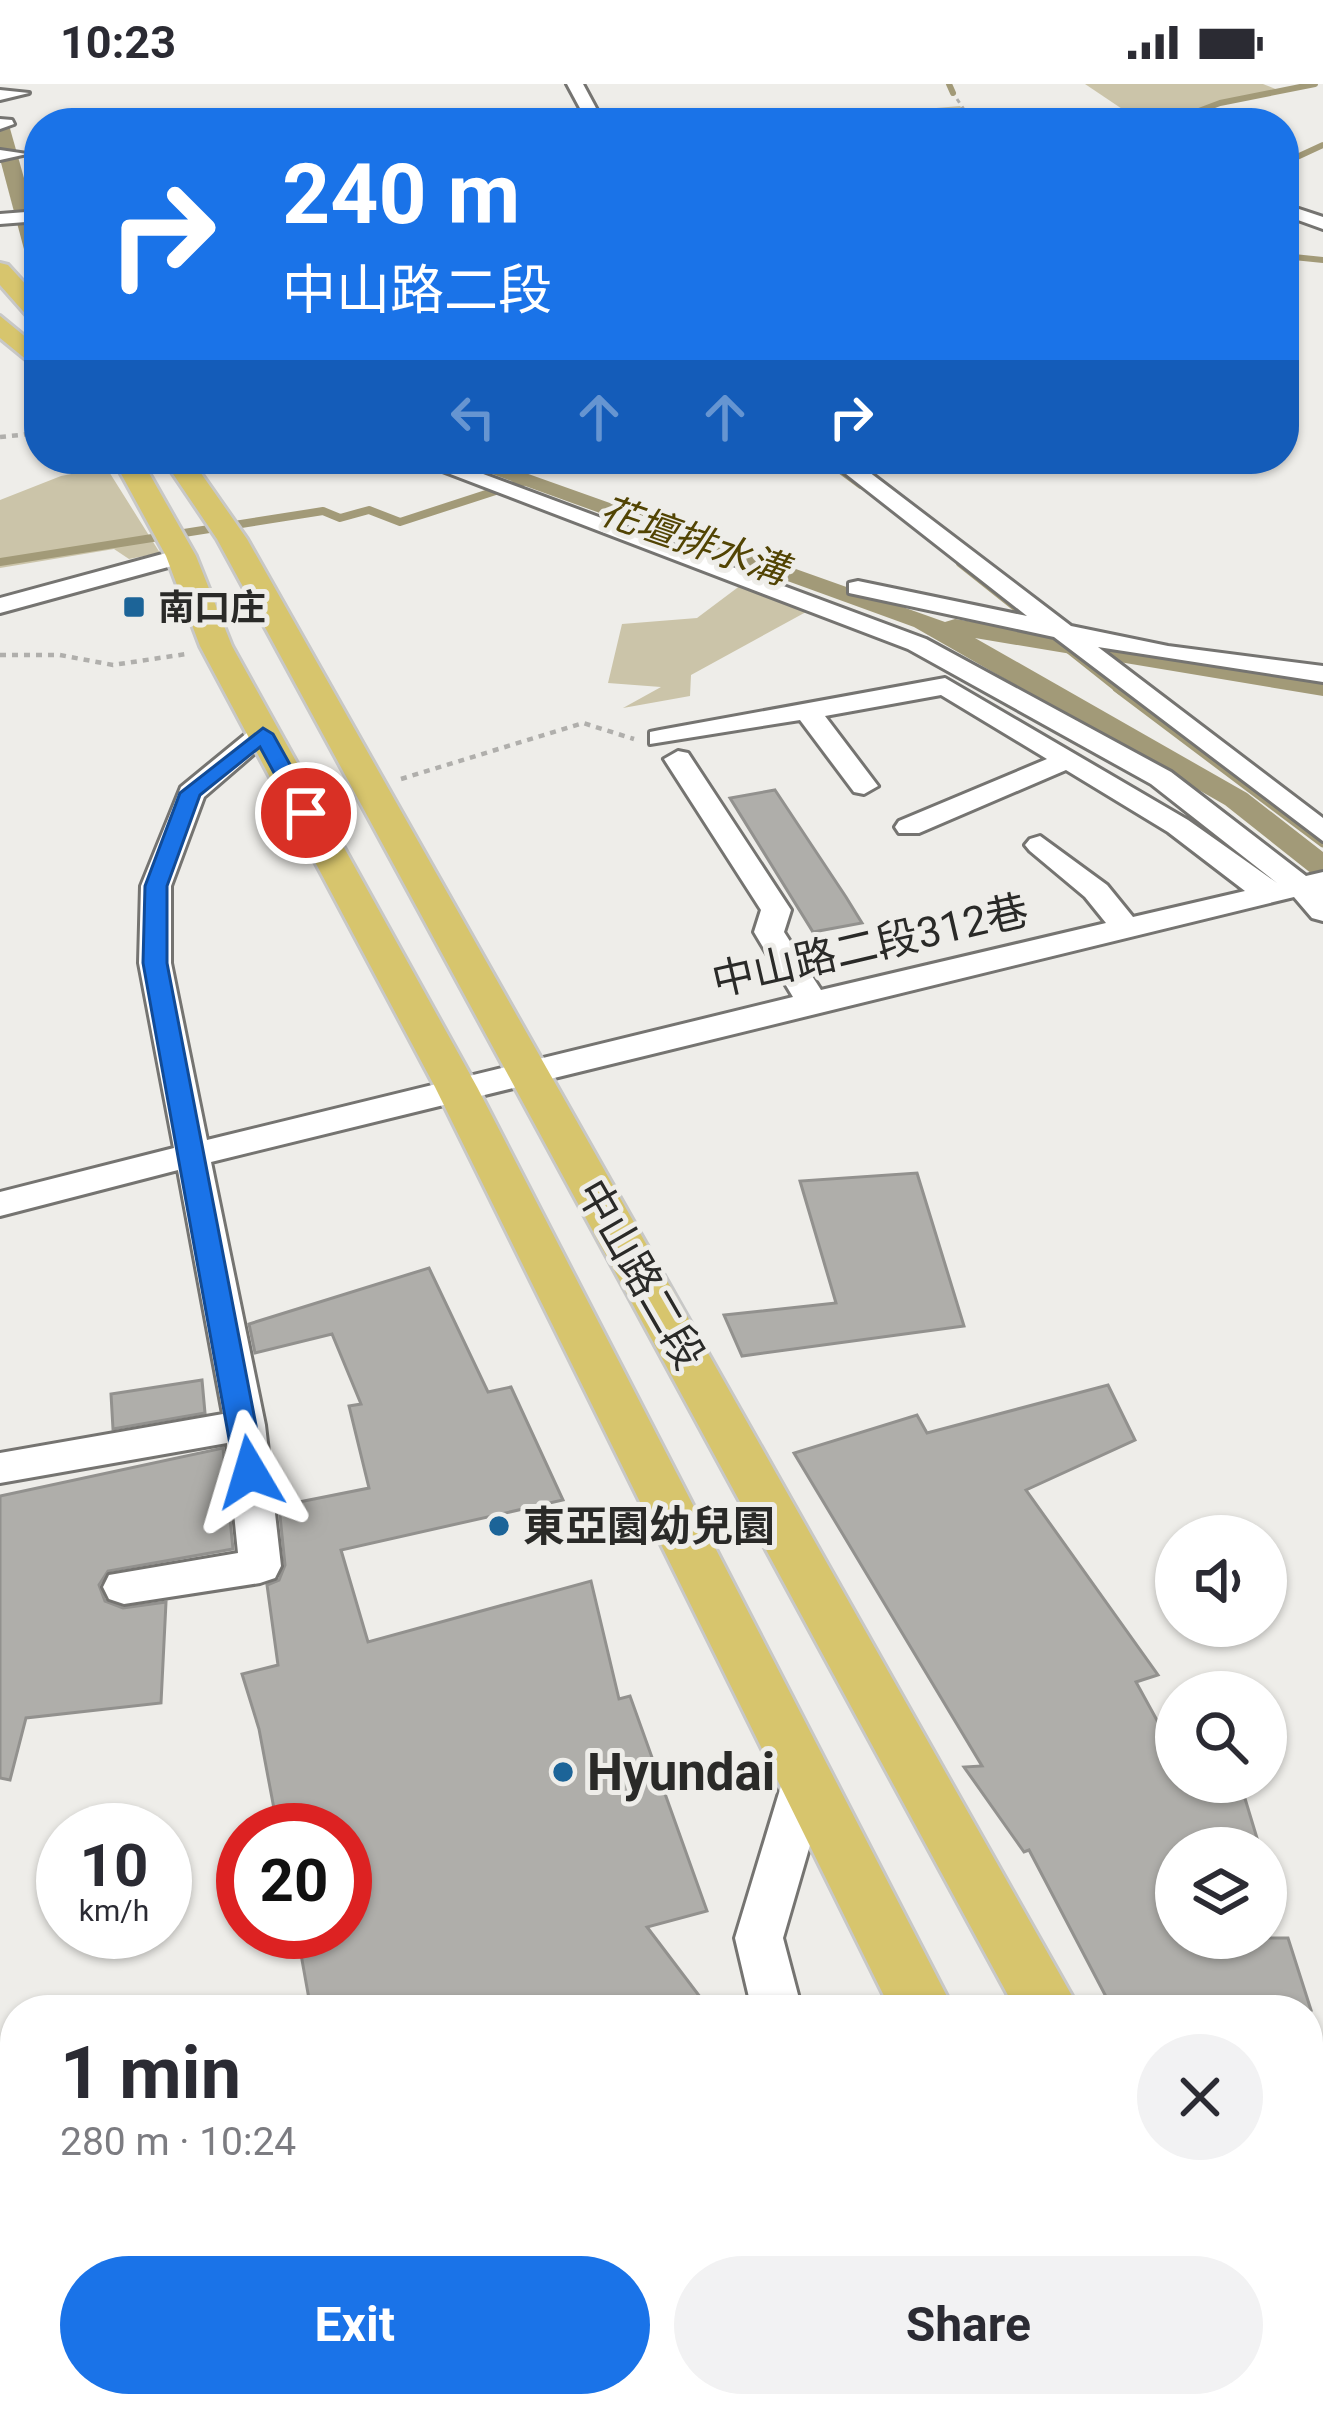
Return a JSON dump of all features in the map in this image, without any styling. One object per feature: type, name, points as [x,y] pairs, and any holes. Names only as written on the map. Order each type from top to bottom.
[{"type":"main road","points":[[0,270],[24,297]]},
{"type":"main road","name":"中山路二段","points":[[135,474],[174,543],[216,646],[263,734],[491,1078],[1040,1995]]},
{"type":"main road","name":"中山路二段","points":[[187,474],[225,529],[370,791],[491,1078],[805,1784],[915,1995]]},
{"type":"main road","points":[[216,646],[281,628]]},
{"type":"street","points":[[0,94],[21,92]]},
{"type":"street","points":[[462,474],[917,644],[1160,778],[1312,884],[1323,912]]},
{"type":"street","points":[[856,474],[1060,645],[1323,674]]},
{"type":"street","points":[[0,606],[174,543]]},
{"type":"street","points":[[858,588],[1060,645],[1107,666],[1323,832]]},
{"type":"street","points":[[1107,666],[1323,698]]},
{"type":"street","points":[[812,1002],[769,932],[776,910],[669,748],[807,711],[945,686],[1178,826],[1268,894]]},
{"type":"street","points":[[807,711],[864,786]]},
{"type":"street","points":[[124,1587],[260,1566],[245,1424],[155,963],[156,886],[190,793],[263,734]]},
{"type":"street","points":[[909,827],[1067,760]]},
{"type":"street","points":[[1040,845],[1096,891],[1126,928]]},
{"type":"street","name":"中山路二段312巷","points":[[0,1204],[491,1078],[1312,884]]},
{"type":"street","points":[[0,1468],[245,1424]]},
{"type":"street","points":[[773,1995],[759,1938],[805,1784]]},
{"type":"path","points":[[956,99],[962,108]]},
{"type":"path","points":[[0,655],[60,655],[113,665],[216,646]]},
{"type":"path","points":[[370,791],[464,756],[583,723],[669,748]]},
{"type":"shaded area","points":[[1085,84],[1263,84],[1278,90],[1204,108],[1121,108]]},
{"type":"shaded area","points":[[110,474],[160,553],[129,559],[114,549],[0,568],[0,500],[61,476]]},
{"type":"shaded area","points":[[741,585],[806,612],[691,675],[690,696],[623,708],[661,687],[608,683],[622,624],[697,618]]},
{"type":"building","points":[[775,790],[862,923],[813,932],[730,798]]},
{"type":"building","points":[[917,1173],[964,1326],[742,1356],[724,1315],[836,1303],[800,1181]]},
{"type":"building","points":[[429,1268],[488,1392],[511,1387],[563,1500],[341,1550],[368,1642],[591,1581],[619,1699],[630,1696],[707,1911],[647,1927],[699,1995],[308,1995],[302,1959],[372,1959],[372,1803],[273,1803],[259,1729],[242,1674],[278,1665],[267,1585],[279,1580],[285,1565],[279,1506],[369,1488],[349,1406],[361,1404],[332,1334],[255,1353],[249,1324]]},
{"type":"building","points":[[202,1380],[205,1413],[113,1429],[111,1394]]},
{"type":"building","points":[[1108,1385],[1135,1440],[1026,1490],[1155,1671],[1155,1676],[1136,1682],[1155,1717],[1155,1803],[1246,1803],[1254,1827],[1155,1827],[1155,1959],[1287,1959],[1288,1938],[1306,1995],[1105,1995],[1029,1850],[1024,1852],[964,1767],[982,1766],[794,1453],[917,1415],[927,1433]]},
{"type":"building","points":[[223,1448],[233,1549],[108,1571],[99,1585],[105,1601],[123,1608],[166,1602],[161,1703],[26,1718],[10,1780],[0,1778],[0,1496]]},
{"type":"waterway","points":[[949,84],[953,93]]},
{"type":"waterway","points":[[1207,108],[1315,84]]},
{"type":"waterway","name":"花壇排水溝","points":[[0,125],[24,213]]},
{"type":"waterway","points":[[1299,156],[1323,145]]},
{"type":"waterway","points":[[1299,258],[1323,260]]},
{"type":"waterway","name":"花壇排水溝","points":[[506,474],[924,621],[1236,799],[1323,867]]},
{"type":"waterway","points":[[846,474],[861,485]]},
{"type":"waterway","points":[[0,562],[323,511],[340,518],[369,510],[400,522],[526,481]]},
{"type":"waterway","points":[[960,563],[1121,691]]},
{"type":"waterway","name":"花壇排水溝","points":[[955,627],[1323,687]]},
{"type":"waterway","points":[[1117,688],[1323,843]]},
{"type":"place","name":"南口庄","points":[[134,607]]},
{"type":"place","name":"東亞園幼兒園","points":[[499,1526]]},
{"type":"place","name":"Hyundai","points":[[563,1772]]},
{"type":"route","points":[[250,1472],[245,1424],[171,1064],[155,963],[156,886],[190,793],[263,734],[306,813]]}]
